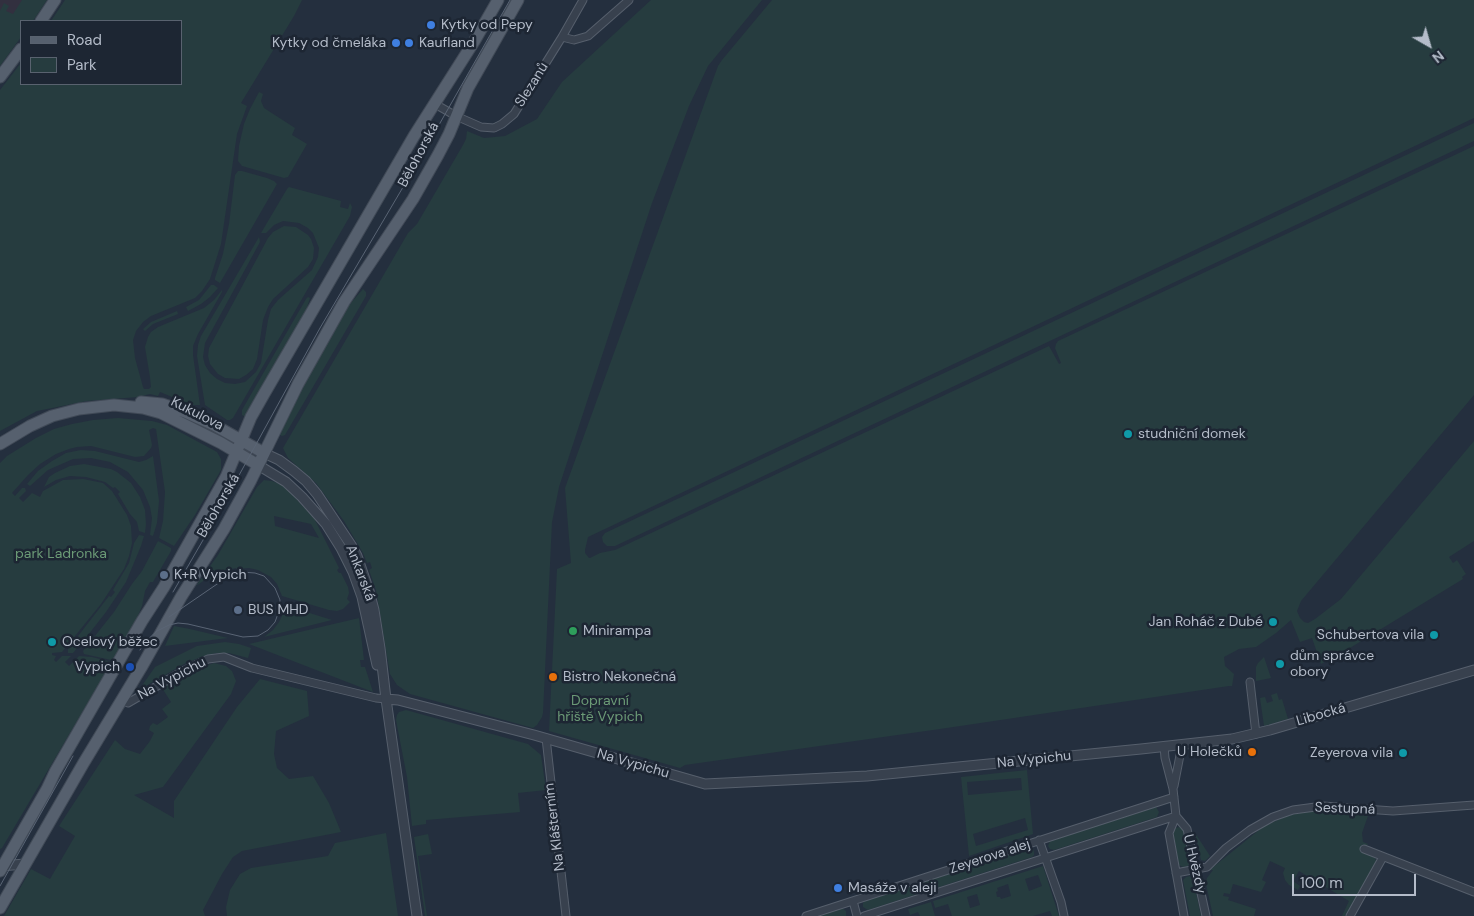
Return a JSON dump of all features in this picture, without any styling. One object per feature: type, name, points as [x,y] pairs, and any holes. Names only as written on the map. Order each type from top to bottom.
[{"type":"main road","points":[[42,20],[55,0]]},
{"type":"main road","name":"Bělohorská","points":[[1,868],[226,477],[251,417],[264,394],[434,104],[498,0]]},
{"type":"main road","name":"Bělohorská","points":[[0,908],[143,666],[181,596],[224,529],[298,384],[344,302],[419,189],[442,148],[472,79],[518,0]]},
{"type":"main road","points":[[0,77],[20,50]]},
{"type":"main road","points":[[114,405],[149,402],[169,406],[196,417],[264,453]]},
{"type":"main road","name":"Kukulova","points":[[0,444],[30,426],[52,416],[79,409],[114,405],[143,408],[161,413],[237,452],[258,465]]},
{"type":"street","name":"Slezanů","points":[[456,116],[486,128],[496,127],[514,114],[583,0]]},
{"type":"street","points":[[562,37],[574,40],[588,36],[629,0]]},
{"type":"street","name":"Bělohorská","points":[[434,104],[456,116]]},
{"type":"street","name":"Ankarská","points":[[264,453],[290,468],[309,485],[340,526],[357,556],[374,610],[417,916]]},
{"type":"street","name":"Ankarská","points":[[258,465],[286,482],[302,497],[326,524],[341,548],[353,572],[362,597],[386,699]]},
{"type":"street","name":"Na Vypichu","points":[[122,699],[128,702],[208,659],[224,657],[252,668],[376,698],[404,701],[546,738],[704,784],[867,776],[1164,746]]},
{"type":"street","name":"Libocká","points":[[1164,746],[1232,739],[1256,734],[1474,670]]},
{"type":"street","points":[[1250,682],[1256,734]]},
{"type":"street","name":"Na Klášterním","points":[[546,738],[566,916]]},
{"type":"street","name":"U Hvězdy","points":[[1173,788],[1182,744]]},
{"type":"street","name":"U Hvězdy","points":[[1164,746],[1165,758],[1173,788],[1176,816],[1169,833],[1184,916]]},
{"type":"street","name":"Zeyerova alej","points":[[806,916],[1174,797]]},
{"type":"street","name":"Sestupná","points":[[1176,873],[1207,867],[1238,838],[1256,825],[1293,810],[1323,806],[1393,811],[1474,804]]},
{"type":"street","name":"U Hvězdy","points":[[1176,816],[1187,829],[1206,916]]},
{"type":"street","name":"Zeyerova alej","points":[[864,916],[1176,816]]},
{"type":"street","points":[[1039,840],[1061,902],[1064,916]]},
{"type":"street","points":[[1364,849],[1474,892]]},
{"type":"street","points":[[1350,916],[1383,857]]},
{"type":"street","points":[[1,868],[25,864]]},
{"type":"street","points":[[852,901],[857,916]]},
{"type":"shaded area","points":[[0,0],[29,0],[0,31]]},
{"type":"green space","points":[[22,0],[47,0],[34,20],[20,20],[20,38],[0,66],[0,11],[4,3],[9,6],[6,11],[13,14]]},
{"type":"green space","points":[[65,0],[302,0],[241,103],[247,106],[237,134],[221,244],[210,279],[195,298],[151,316],[143,322],[136,331],[133,340],[135,358],[143,387],[144,389],[149,389],[151,387],[145,347],[151,332],[158,327],[204,308],[222,290],[193,346],[200,405],[191,405],[182,401],[182,399],[177,399],[160,392],[158,396],[150,394],[138,397],[87,401],[37,411],[0,431],[0,90],[20,64],[20,85],[182,85],[182,20],[52,20]]},
{"type":"green space","points":[[651,0],[762,0],[708,66],[689,106],[652,203],[559,487],[552,522],[543,713],[537,725],[533,728],[410,694],[397,685],[390,674],[376,590],[369,570],[372,568],[370,562],[367,563],[344,521],[316,483],[288,458],[283,448],[408,233],[417,224],[463,145],[467,131],[484,138],[505,136],[537,119],[562,82]]},
{"type":"green space","name":"Dopravní hřiště Vypich","points":[[772,0],[1474,0],[1474,118],[588,537],[585,553],[589,558],[600,553],[615,550],[1049,346],[1059,364],[1061,363],[1055,348],[1058,341],[1474,146],[1474,395],[1301,601],[1297,611],[1300,618],[1308,623],[1341,599],[1474,441],[1474,541],[1449,557],[1453,563],[1457,560],[1466,574],[1462,577],[1463,579],[1321,664],[1312,638],[1300,642],[1291,620],[1256,647],[1239,649],[1224,657],[1225,666],[1234,674],[1232,686],[685,765],[680,768],[549,731],[557,569],[571,563],[565,488],[718,66]]},
{"type":"green space","points":[[259,92],[263,94],[261,101],[264,108],[295,128],[292,135],[307,144],[288,177],[284,178],[242,166],[238,161],[244,124]]},
{"type":"green space","points":[[1474,123],[1474,141],[615,546],[607,546],[603,542],[602,537],[605,533]]},
{"type":"green space","points":[[238,171],[267,178],[277,184],[220,283],[215,278],[223,254],[235,175]]},
{"type":"green space","points":[[289,187],[341,201],[340,207],[348,209],[350,203],[352,207],[350,216],[233,418],[227,420],[205,405],[197,356],[198,345],[201,336],[259,237],[260,242],[205,343],[203,357],[210,373],[225,383],[245,382],[256,372],[261,363],[271,309],[278,300],[312,270],[318,257],[319,248],[313,233],[299,223],[283,221],[274,225],[266,233],[261,233]]},
{"type":"green space","points":[[284,226],[296,227],[308,235],[314,248],[313,259],[308,267],[273,299],[268,307],[263,320],[257,359],[253,369],[239,379],[225,378],[218,374],[210,364],[209,348],[268,238],[273,232]]},
{"type":"green space","points":[[211,285],[218,288],[201,304],[188,311],[186,307],[199,300]]},
{"type":"green space","points":[[363,289],[366,292],[366,296],[285,435],[278,434],[343,312]]},
{"type":"green space","points":[[308,297],[310,298],[305,314],[246,417],[242,415],[242,410]]},
{"type":"green space","points":[[177,311],[178,314],[153,324],[145,331],[143,329],[151,322]]},
{"type":"green space","name":"park Ladronka","points":[[118,418],[152,421],[167,425],[217,452],[221,459],[221,470],[195,515],[174,546],[159,538],[163,521],[165,492],[156,429],[153,428],[149,430],[152,445],[144,456],[135,457],[91,446],[69,449],[56,454],[40,464],[12,493],[15,496],[22,488],[25,488],[26,491],[19,498],[23,502],[32,493],[40,497],[43,491],[63,480],[83,479],[103,483],[112,491],[127,515],[131,526],[132,543],[124,569],[101,604],[62,652],[52,653],[52,655],[56,656],[54,660],[56,662],[62,656],[71,656],[65,662],[69,666],[79,656],[112,662],[0,849],[0,463],[7,456],[54,429],[93,420]]},
{"type":"green space","points":[[81,450],[95,451],[139,462],[153,456],[159,501],[157,523],[153,536],[150,535],[152,518],[150,507],[143,490],[128,472],[110,462],[91,458],[73,459],[48,470],[30,486],[27,484],[38,471],[52,461],[66,453]]},
{"type":"green space","points":[[84,464],[111,469],[131,483],[140,497],[145,510],[145,533],[139,531],[137,522],[118,494],[120,492],[105,482],[86,477],[70,476],[56,480],[44,487],[49,477],[55,473],[70,466]]},
{"type":"green space","points":[[264,480],[280,484],[314,518],[339,568],[337,570],[341,573],[348,587],[347,599],[350,602],[343,609],[337,611],[329,610],[282,596],[277,584],[271,577],[258,570],[249,568],[232,569],[232,571],[213,583],[209,577],[196,586],[218,555],[257,487]],"holes":[[[274,516],[311,524],[319,538],[275,526]]]},
{"type":"green space","points":[[139,535],[144,536],[126,582],[85,639],[73,653],[68,653],[68,649],[109,596],[111,597],[115,592],[113,590],[129,563],[134,543]]},
{"type":"green space","points":[[158,541],[171,548],[171,551],[153,582],[150,582],[145,591],[142,606],[135,623],[114,659],[84,654],[83,651],[114,612],[142,571]]},
{"type":"green space","points":[[284,605],[332,620],[264,637],[279,622],[283,614]]},
{"type":"green space","points":[[359,618],[364,660],[360,660],[361,667],[365,667],[373,692],[249,644]]},
{"type":"green space","points":[[174,626],[190,629],[228,638],[165,646]]},
{"type":"green space","points":[[225,642],[251,648],[248,658],[229,653],[216,653],[201,657],[141,687],[155,667],[197,646]]},
{"type":"green space","points":[[1264,657],[1271,678],[1256,681],[1256,667]]},
{"type":"green space","points":[[214,663],[226,666],[232,671],[236,681],[231,694],[163,787],[134,795],[174,818],[174,801],[237,707],[260,679],[307,691],[309,716],[276,731],[274,754],[277,768],[289,779],[313,776],[329,803],[341,832],[242,851],[233,857],[222,874],[203,910],[205,916],[4,916],[31,869],[50,879],[75,836],[59,826],[115,740],[125,749],[140,754],[154,733],[149,730],[150,726],[153,723],[157,725],[168,717],[162,709],[171,702],[162,688],[189,673]]},
{"type":"green space","points":[[1277,693],[1279,700],[1282,699],[1288,719],[1264,726],[1260,698],[1265,697],[1267,703],[1273,701],[1271,695]]},
{"type":"green space","points":[[406,710],[528,744],[541,755],[546,790],[518,793],[520,812],[426,820],[426,824],[412,826],[407,777],[396,720],[399,712]]},
{"type":"green space","points":[[1027,770],[1033,834],[969,856],[961,777]],"holes":[[[1021,778],[1022,790],[968,795],[967,782]],[[1025,818],[1028,830],[976,846],[973,834]]]},
{"type":"green space","points":[[1156,807],[1159,812],[1157,817],[1054,850],[1048,846],[1050,841]]},
{"type":"green space","points":[[1312,810],[1336,811],[1368,816],[1362,833],[1363,842],[1368,844],[1363,852],[1375,858],[1377,864],[1345,916],[1342,916],[1349,901],[1299,871],[1293,881],[1300,886],[1298,890],[1289,885],[1285,880],[1283,873],[1285,868],[1270,861],[1262,880],[1266,882],[1261,892],[1233,884],[1230,894],[1224,893],[1223,896],[1229,897],[1228,900],[1256,909],[1254,916],[1213,916],[1206,884],[1207,878],[1213,870],[1210,870],[1264,826],[1287,816]]},
{"type":"green space","points":[[1180,827],[1183,831],[1190,862],[1188,866],[1183,867],[1179,865],[1173,832],[1175,828]]},
{"type":"green space","points":[[386,833],[398,916],[227,916],[226,907],[230,890],[240,874],[251,868],[328,856],[335,843]]},
{"type":"green space","points":[[1195,833],[1210,856],[1205,861],[1201,860]]},
{"type":"green space","points":[[428,834],[432,854],[418,856],[427,916],[425,916],[414,837]]},
{"type":"green space","points":[[1029,848],[1033,849],[1034,852],[1032,857],[868,910],[863,907],[865,901]]},
{"type":"green space","points":[[1043,866],[1059,916],[1052,916],[1050,911],[1033,916],[952,916],[948,904],[935,908],[933,901]],"holes":[[[1038,875],[1042,886],[1029,891],[1025,879]],[[1008,884],[1011,896],[1001,899],[997,897],[997,888]],[[977,894],[980,905],[970,908],[967,897]]]},
{"type":"green space","points":[[1190,876],[1193,878],[1201,916],[1190,916],[1183,880]]},
{"type":"green space","points":[[931,902],[935,916],[920,916],[918,912],[910,915],[908,909]]},
{"type":"green space","points":[[842,908],[846,911],[846,916],[818,916]]},
{"type":"tram line","points":[[173,592],[320,328],[510,0]]},
{"type":"tram line","points":[[140,650],[145,642],[157,631],[178,623],[243,637],[258,636],[268,630],[275,622],[280,600],[275,588],[264,576],[241,572],[223,580],[169,617]]},
{"type":"tram line","points":[[0,886],[73,756]]},
{"type":"place","name":"Kytky od Pepy","points":[[431,25]]},
{"type":"place","name":"Kytky od čmeláka","points":[[396,43]]},
{"type":"place","name":"Kaufland","points":[[409,43]]},
{"type":"place","name":"studniční domek","points":[[1128,434]]},
{"type":"place","name":"K+R Vypich","points":[[164,575]]},
{"type":"place","name":"BUS MHD","points":[[238,610]]},
{"type":"place","name":"Jan Roháč z Dubé","points":[[1273,622]]},
{"type":"place","name":"Minirampa","points":[[573,631]]},
{"type":"place","name":"Schubertova vila","points":[[1434,635]]},
{"type":"place","name":"Ocelový běžec","points":[[52,642]]},
{"type":"place","name":"dům správce obory","points":[[1280,664]]},
{"type":"place","name":"Vypich","points":[[130,667]]},
{"type":"place","name":"Bistro Nekonečná","points":[[553,677]]},
{"type":"place","name":"U Holečků","points":[[1252,752]]},
{"type":"place","name":"Zeyerova vila","points":[[1403,753]]},
{"type":"place","name":"Masáže v aleji","points":[[838,888]]}]
